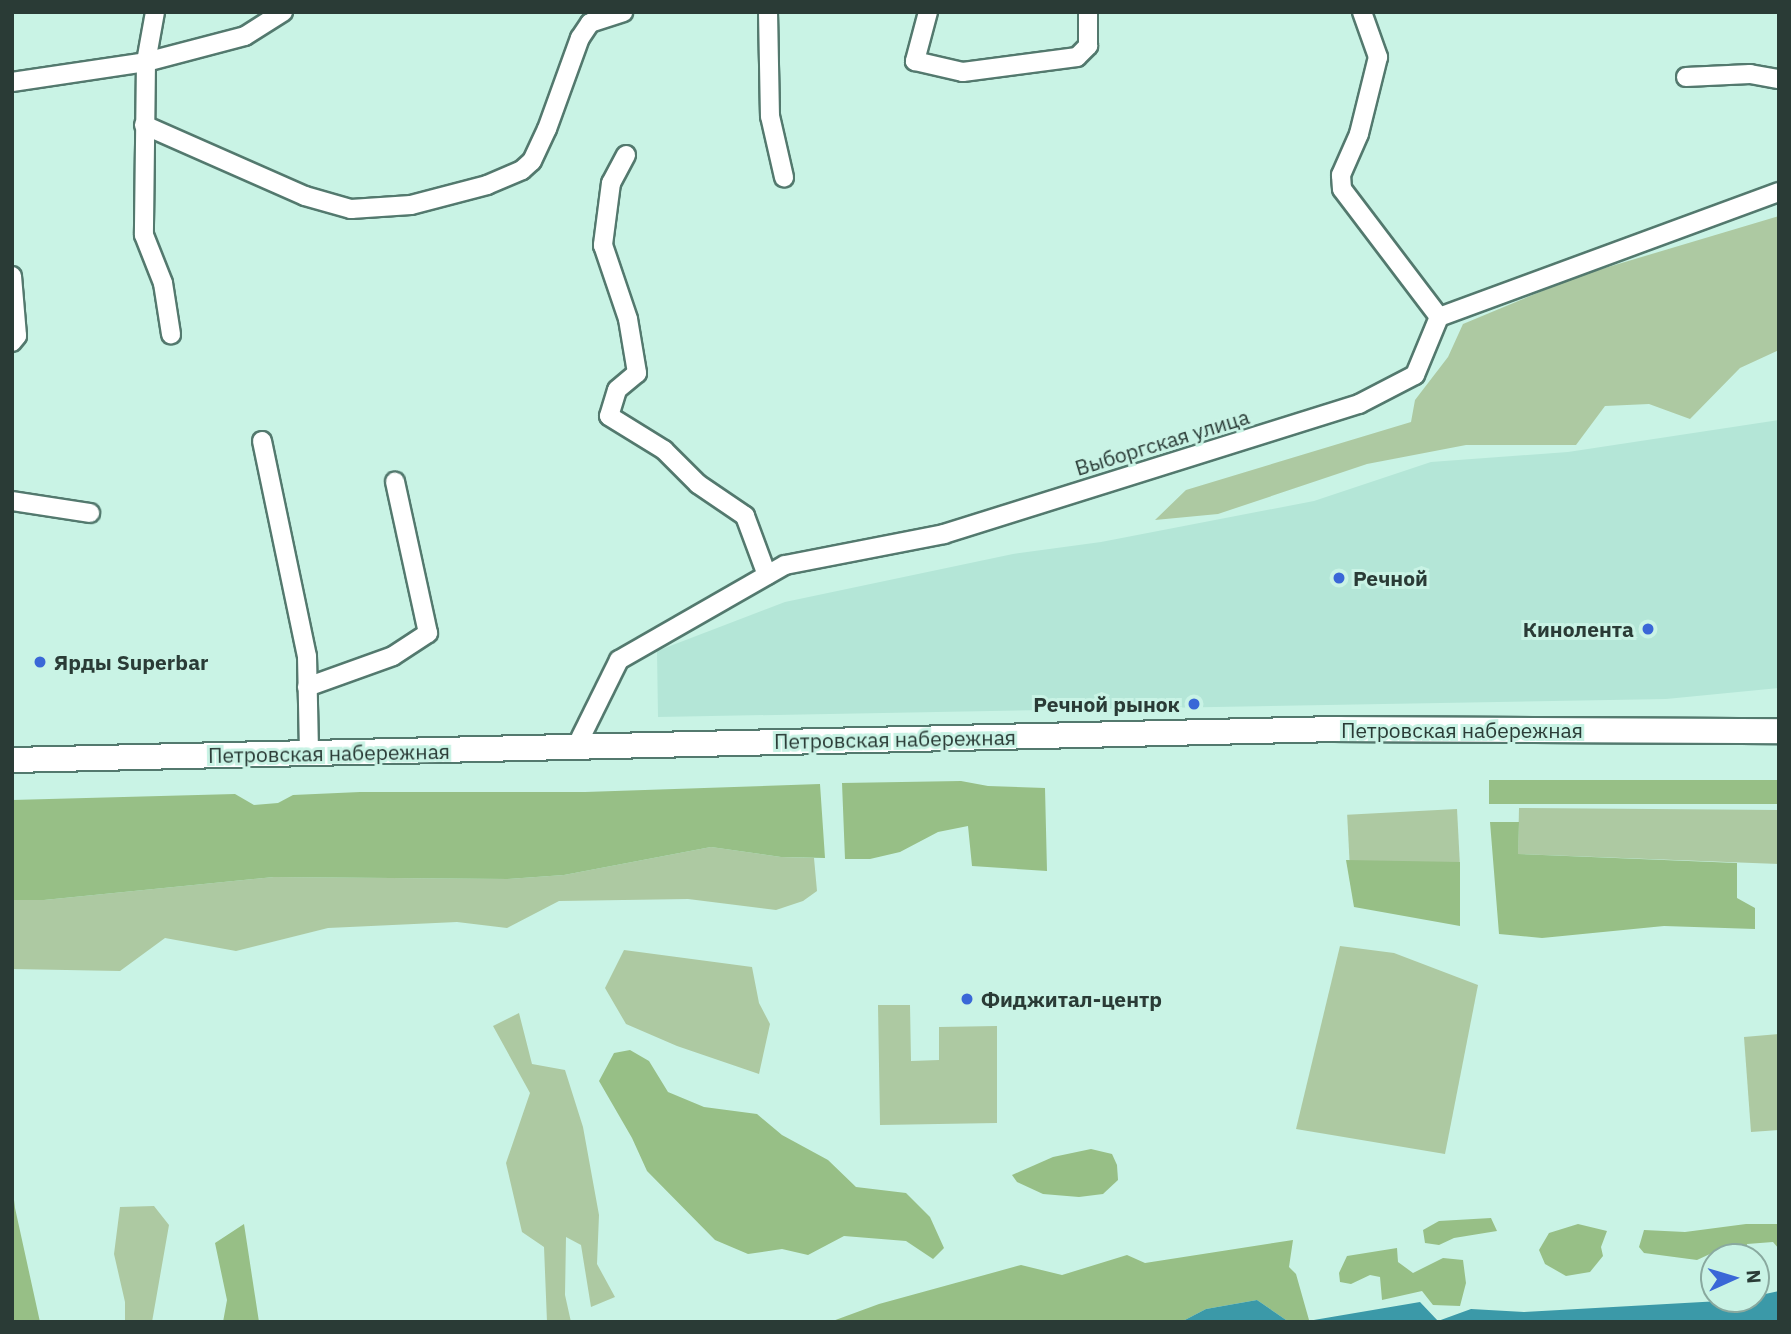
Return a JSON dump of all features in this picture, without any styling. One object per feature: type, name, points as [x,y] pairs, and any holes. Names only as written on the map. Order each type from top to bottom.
[{"type":"main road","name":"Петровская набережная","points":[[12,760],[1340,729],[1779,731]]},
{"type":"street","points":[[155,12],[146,62],[144,235],[163,283],[171,334]]},
{"type":"street","points":[[12,82],[146,62],[245,36],[283,12]]},
{"type":"street","points":[[144,125],[305,196],[351,209],[411,205],[486,185],[522,170],[532,161],[547,129],[580,38],[590,23],[623,12]]},
{"type":"street","points":[[768,12],[769,116],[784,177]]},
{"type":"street","points":[[928,12],[915,61],[963,72],[1077,57],[1088,46],[1088,12]]},
{"type":"street","points":[[1362,12],[1378,57],[1359,134],[1341,175],[1342,189],[1439,317],[1779,191]]},
{"type":"street","points":[[1686,77],[1750,74],[1779,79]]},
{"type":"street","points":[[626,155],[611,183],[603,245],[628,319],[637,373],[617,390],[609,416],[664,450],[698,484],[745,516],[767,575]]},
{"type":"street","points":[[12,276],[18,336],[12,342]]},
{"type":"street","name":"Выборгская улица","points":[[576,747],[619,660],[785,565],[944,534],[1359,404],[1415,375],[1439,317]]},
{"type":"street","points":[[262,441],[307,656],[309,753]]},
{"type":"street","points":[[307,687],[393,656],[428,633],[395,482]]},
{"type":"street","points":[[12,501],[90,513]]},
{"type":"shaded area","points":[[1779,216],[1779,350],[1740,368],[1690,419],[1649,404],[1605,406],[1576,445],[1466,445],[1367,464],[1218,514],[1155,520],[1186,490],[1411,422],[1415,400],[1448,357],[1463,324],[1578,276]]},
{"type":"shaded area","name":"Речной","points":[[1779,420],[1779,688],[1666,699],[658,717],[657,651],[785,602],[1013,554],[1101,542],[1314,501],[1431,462],[1568,452]]},
{"type":"shaded area","points":[[1519,808],[1779,810],[1779,864],[1518,854]]},
{"type":"shaded area","points":[[1457,809],[1460,862],[1350,868],[1347,815]]},
{"type":"shaded area","points":[[711,847],[781,857],[814,858],[817,891],[803,901],[776,910],[688,899],[559,901],[507,928],[457,922],[328,928],[236,951],[165,938],[120,971],[12,969],[12,900],[44,900],[274,877],[508,879],[564,875]]},
{"type":"shaded area","points":[[1340,946],[1394,953],[1478,985],[1445,1154],[1296,1129]]},
{"type":"shaded area","points":[[624,950],[752,967],[759,1003],[770,1024],[759,1074],[677,1046],[626,1024],[605,988]]},
{"type":"shaded area","points":[[878,1005],[910,1005],[911,1061],[939,1060],[939,1027],[997,1026],[997,1123],[880,1125]]},
{"type":"shaded area","points":[[519,1013],[532,1064],[565,1070],[583,1127],[599,1215],[597,1264],[615,1297],[591,1307],[581,1245],[566,1237],[565,1295],[571,1322],[547,1322],[544,1247],[522,1232],[506,1163],[530,1093],[493,1026]]},
{"type":"shaded area","points":[[1779,1034],[1779,1130],[1751,1132],[1744,1037]]},
{"type":"shaded area","points":[[154,1206],[169,1225],[152,1322],[125,1322],[125,1302],[114,1254],[120,1207]]},
{"type":"green space","points":[[1489,780],[1779,780],[1779,804],[1489,804]]},
{"type":"green space","points":[[961,781],[988,786],[1045,788],[1047,871],[972,866],[968,826],[938,832],[900,852],[870,859],[845,859],[842,783]]},
{"type":"green space","points":[[820,784],[825,858],[781,857],[711,847],[564,875],[508,879],[274,877],[44,900],[12,900],[12,800],[235,794],[254,805],[278,803],[293,795],[360,792],[585,792]]},
{"type":"green space","points":[[1490,822],[1519,822],[1518,854],[1737,863],[1737,898],[1755,908],[1755,929],[1664,926],[1542,938],[1499,934]]},
{"type":"green space","points":[[1346,860],[1460,862],[1460,926],[1354,907]]},
{"type":"green space","points":[[630,1050],[649,1061],[668,1092],[704,1107],[757,1114],[782,1135],[828,1160],[856,1187],[906,1193],[930,1217],[944,1248],[933,1259],[906,1241],[844,1236],[808,1255],[782,1249],[748,1254],[715,1240],[647,1171],[632,1138],[599,1081],[614,1053]]},
{"type":"green space","points":[[1091,1149],[1112,1154],[1117,1165],[1118,1180],[1103,1194],[1079,1197],[1043,1194],[1017,1182],[1012,1175],[1053,1157]]},
{"type":"green space","points":[[12,1183],[15,1208],[40,1322],[12,1322]]},
{"type":"green space","points":[[1491,1218],[1497,1231],[1454,1238],[1439,1245],[1425,1243],[1423,1230],[1439,1221]]},
{"type":"green space","points":[[244,1224],[259,1322],[223,1322],[227,1300],[215,1243]]},
{"type":"green space","points":[[1578,1224],[1607,1231],[1601,1247],[1603,1256],[1590,1272],[1566,1276],[1545,1264],[1539,1250],[1549,1233]]},
{"type":"green space","points":[[1746,1224],[1779,1224],[1779,1249],[1773,1242],[1700,1243],[1700,1259],[1697,1260],[1644,1253],[1639,1247],[1644,1230],[1685,1232]]},
{"type":"green space","points":[[1293,1240],[1289,1267],[1296,1274],[1309,1320],[1289,1322],[1257,1300],[1206,1309],[1181,1322],[830,1322],[879,1304],[1021,1265],[1062,1275],[1127,1255],[1145,1263]]},
{"type":"green space","points":[[1397,1248],[1398,1262],[1413,1273],[1443,1258],[1463,1260],[1466,1283],[1460,1306],[1433,1305],[1422,1291],[1382,1300],[1380,1277],[1370,1275],[1351,1284],[1340,1282],[1339,1273],[1347,1256]]},
{"type":"water","points":[[1779,1291],[1779,1322],[1302,1322],[1420,1302],[1438,1321],[1471,1309],[1524,1312],[1700,1302],[1700,1313],[1770,1313],[1770,1293]]},
{"type":"water","points":[[1257,1300],[1289,1322],[1181,1322],[1206,1309]]},
{"type":"place","name":"Речной","points":[[1339,578]]},
{"type":"place","name":"Кинолента","points":[[1648,629]]},
{"type":"place","name":"Ярды Superbar","points":[[40,662]]},
{"type":"place","name":"Речной рынок","points":[[1194,704]]},
{"type":"place","name":"Фиджитал-центр","points":[[967,999]]}]
